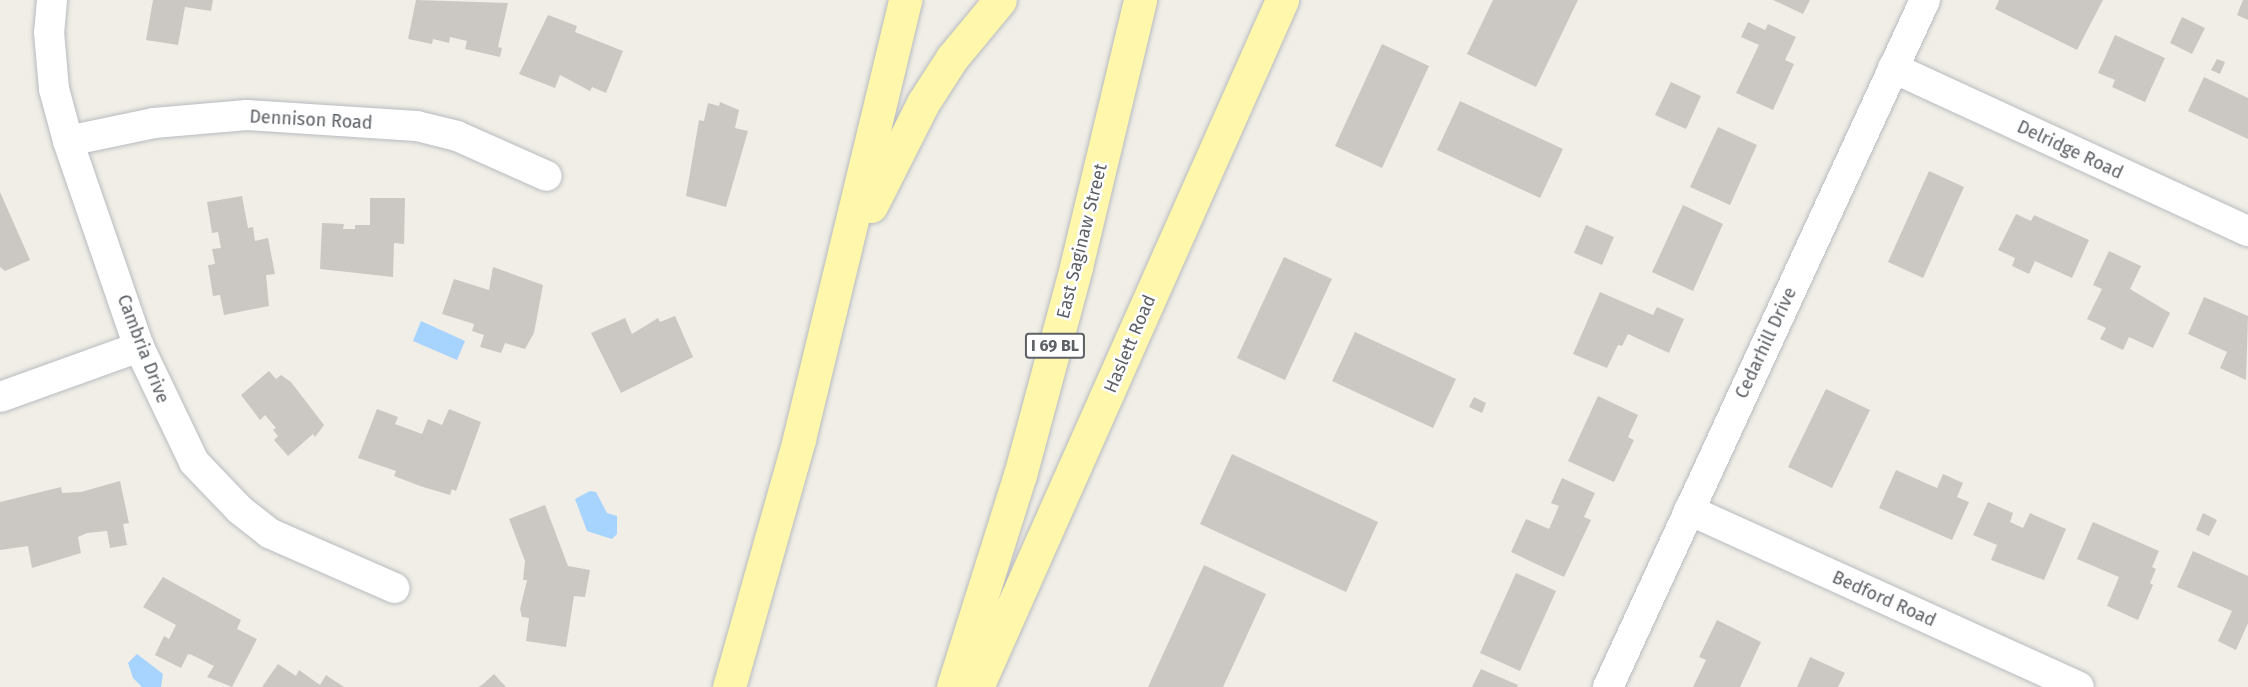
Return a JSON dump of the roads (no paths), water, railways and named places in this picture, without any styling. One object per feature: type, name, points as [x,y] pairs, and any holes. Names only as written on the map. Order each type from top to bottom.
[{"type":"main road","points":[[729,687],[836,292],[905,0]]},
{"type":"main road","points":[[836,292],[878,187],[923,103],[952,58],[1000,0]]},
{"type":"main road","name":"East Saginaw Street","points":[[953,687],[1020,475],[1076,267],[1140,0]]},
{"type":"main road","name":"Haslett Road","points":[[977,687],[1282,0]]},
{"type":"street","name":"Cambria Drive","points":[[52,0],[49,32],[54,89],[68,141],[139,347],[194,462],[240,510],[289,543],[394,588]]},
{"type":"street","name":"Cedarhill Drive","points":[[1608,687],[1925,0]]},
{"type":"street","name":"Delridge Road","points":[[1893,68],[2248,231]]},
{"type":"street","name":"Dennison Road","points":[[68,141],[154,123],[247,115],[417,126],[457,136],[546,176]]},
{"type":"street","points":[[0,397],[139,347]]},
{"type":"street","name":"Bedford Road","points":[[1689,510],[2079,687]]},
{"type":"water","points":[[421,321],[465,341],[457,360],[413,341]]},
{"type":"water","points":[[590,491],[596,492],[607,513],[617,516],[617,534],[612,539],[587,531],[575,499]]},
{"type":"water","points":[[137,654],[163,674],[161,687],[142,687],[133,678],[128,663]]}]
